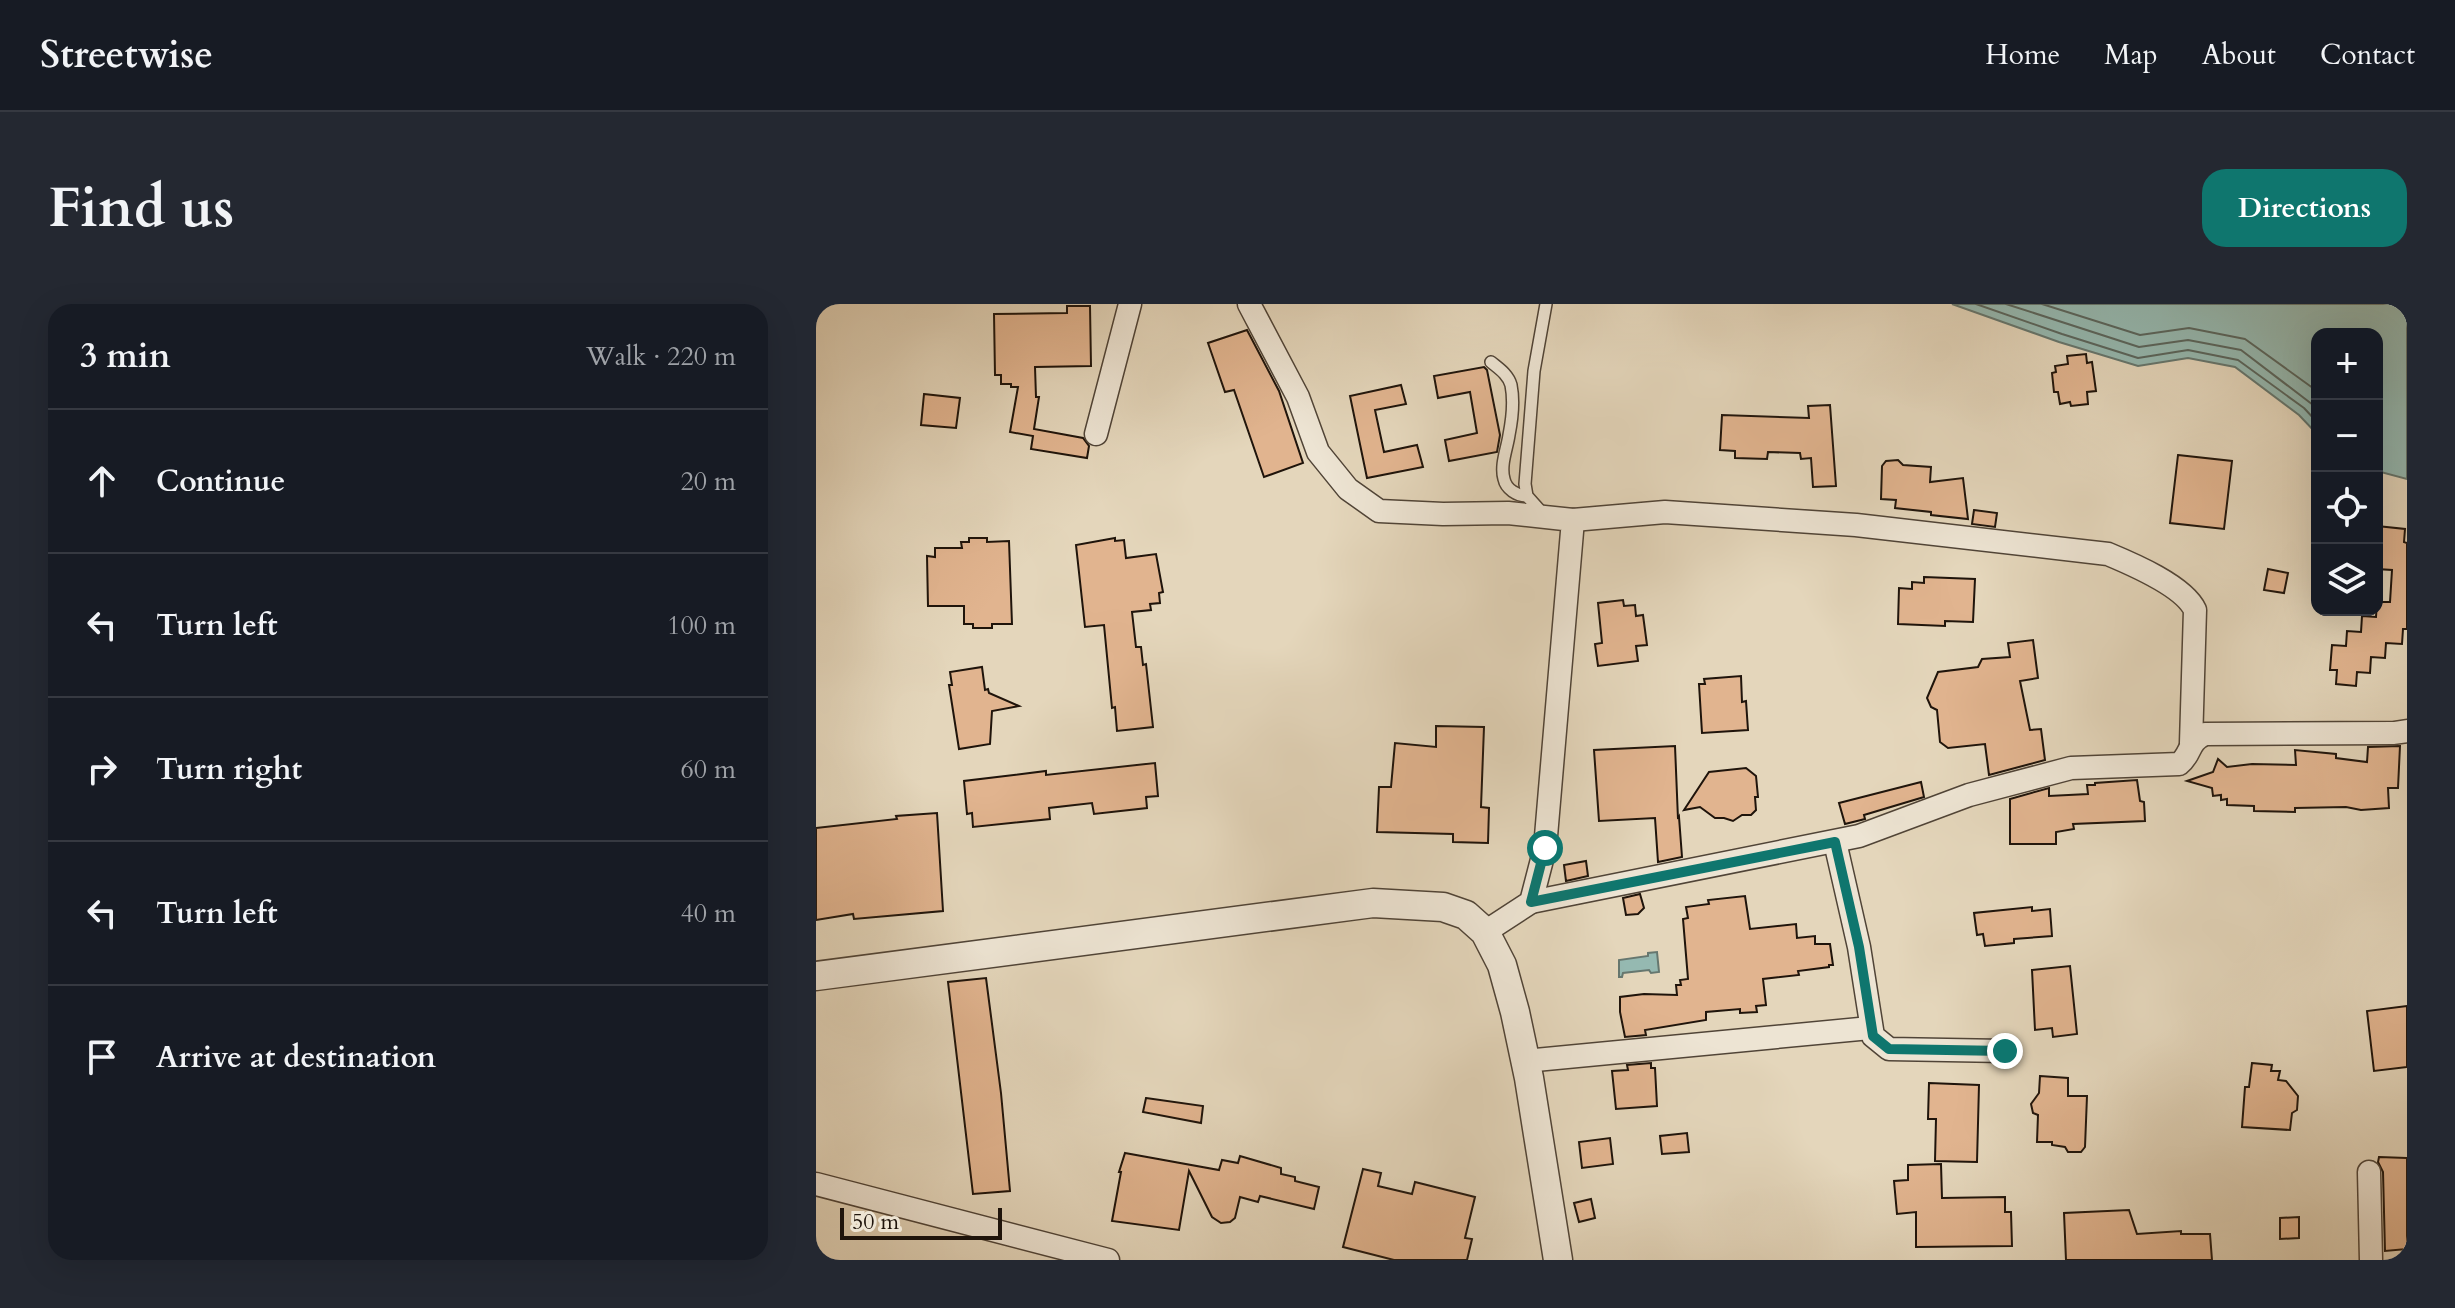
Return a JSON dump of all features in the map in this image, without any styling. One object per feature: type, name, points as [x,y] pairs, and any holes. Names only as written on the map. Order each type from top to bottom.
[{"type":"street","points":[[1096,434],[1130,304]]},
{"type":"street","points":[[1249,304],[1298,397],[1318,452],[1348,489],[1379,511],[1508,513],[1573,520],[1665,512],[1856,525],[2108,554],[2145,571],[2184,595],[2195,610],[2191,743],[2184,761],[2179,764],[2071,768],[1969,795],[1835,842],[1531,902],[1485,932]]},
{"type":"street","points":[[1531,902],[1545,848],[1573,520]]},
{"type":"street","points":[[2191,743],[2205,734],[2407,731]]},
{"type":"street","points":[[1835,842],[1859,947],[1873,1036],[1889,1049],[2005,1051]]},
{"type":"street","points":[[816,976],[1373,903],[1443,907],[1466,915],[1485,932],[1502,965],[1515,1012],[1558,1260]]},
{"type":"street","points":[[1525,1061],[1870,1028]]},
{"type":"street","points":[[2369,1172],[2371,1260]]},
{"type":"street","points":[[816,1184],[1108,1260]]},
{"type":"lane","points":[[1544,516],[1527,496],[1525,484],[1534,371],[1546,304]]},
{"type":"lane","points":[[1491,362],[1506,374],[1511,384],[1510,432],[1503,467],[1504,480],[1509,488],[1521,496],[1527,496]]},
{"type":"water","points":[[1952,304],[2407,304],[2407,479],[2383,473],[2383,328],[2311,328],[2311,428],[2299,415],[2235,367],[2188,358],[2138,366]]},
{"type":"water","points":[[1657,952],[1659,972],[1623,973],[1619,977],[1619,960]]},
{"type":"building","points":[[1067,306],[1090,306],[1091,366],[1035,367],[1036,397],[1039,397],[1034,429],[1083,438],[1089,446],[1087,458],[1031,449],[1033,436],[1010,432],[1018,387],[1001,384],[1001,375],[995,375],[994,314],[1067,313]]},
{"type":"building","points":[[1247,330],[1279,391],[1303,463],[1264,477],[1234,390],[1225,392],[1208,343]]},
{"type":"building","points":[[2086,354],[2087,363],[2092,362],[2096,391],[2087,392],[2088,404],[2060,404],[2058,392],[2054,392],[2052,373],[2056,372],[2055,366],[2068,364],[2067,356]]},
{"type":"building","points":[[1484,367],[1500,435],[1497,452],[1449,461],[1445,440],[1477,433],[1470,392],[1438,398],[1434,376]]},
{"type":"building","points":[[1401,385],[1406,404],[1375,410],[1384,452],[1417,445],[1423,467],[1367,478],[1350,396]]},
{"type":"building","points":[[924,394],[960,398],[956,428],[921,425]]},
{"type":"building","points":[[1830,405],[1836,486],[1813,487],[1811,458],[1801,459],[1800,453],[1768,452],[1767,459],[1735,458],[1735,451],[1720,450],[1722,415],[1809,418],[1808,406]]},
{"type":"building","points":[[2178,455],[2232,461],[2224,529],[2170,523]]},
{"type":"building","points":[[1898,460],[1903,465],[1931,467],[1930,482],[1963,478],[1968,519],[1895,508],[1896,500],[1881,499],[1882,466],[1886,461]]},
{"type":"building","points":[[1974,510],[1997,513],[1995,527],[1972,524]]},
{"type":"building","points":[[2383,527],[2405,529],[2407,629],[2403,629],[2402,644],[2386,643],[2385,658],[2371,657],[2370,673],[2357,672],[2356,686],[2336,684],[2337,670],[2330,670],[2332,645],[2346,646],[2347,631],[2361,632],[2362,616],[2383,616],[2383,602],[2390,602],[2392,570],[2383,569]]},
{"type":"building","points":[[969,538],[987,538],[987,542],[1009,541],[1012,624],[973,628],[973,624],[964,624],[964,606],[928,606],[927,556],[935,557],[935,548],[962,548],[961,542],[969,542]]},
{"type":"building","points":[[1115,538],[1115,541],[1124,540],[1126,558],[1156,554],[1163,592],[1159,593],[1160,603],[1150,604],[1151,610],[1132,612],[1136,647],[1141,647],[1143,665],[1146,664],[1153,727],[1117,731],[1104,625],[1085,627],[1076,545]]},
{"type":"building","points":[[2268,569],[2288,573],[2284,593],[2264,590]]},
{"type":"building","points":[[1924,577],[1975,579],[1973,622],[1945,621],[1945,626],[1898,624],[1899,588],[1912,589],[1912,582],[1924,583]]},
{"type":"building","points":[[1623,600],[1624,606],[1635,605],[1636,616],[1643,615],[1647,645],[1636,646],[1638,661],[1598,666],[1595,644],[1602,643],[1598,603]]},
{"type":"building","points":[[2033,640],[2038,678],[2020,681],[2030,730],[2041,729],[2045,760],[1989,775],[1985,744],[1948,748],[1940,742],[1937,710],[1931,707],[1927,698],[1938,672],[1978,667],[1982,659],[2010,657],[2008,643]]},
{"type":"building","points":[[982,667],[985,690],[1019,706],[992,711],[990,744],[959,749],[949,685],[952,685],[950,672]]},
{"type":"building","points":[[1741,676],[1748,730],[1702,733],[1699,684],[1705,684],[1704,679]]},
{"type":"building","points":[[1436,726],[1484,727],[1481,807],[1489,808],[1488,843],[1453,842],[1453,834],[1377,832],[1379,787],[1391,787],[1395,743],[1436,747]]},
{"type":"building","points":[[1675,746],[1682,857],[1658,862],[1655,818],[1599,821],[1594,750]]},
{"type":"building","points":[[2400,746],[2398,788],[2388,788],[2389,808],[2254,811],[2254,806],[2227,805],[2227,799],[2221,800],[2221,795],[2213,796],[2212,788],[2187,781],[2213,772],[2218,759],[2227,767],[2296,765],[2295,750],[2336,754],[2336,758],[2367,762],[2368,747]]},
{"type":"building","points":[[1155,763],[1158,796],[1146,797],[1147,808],[1094,814],[1092,803],[1049,808],[1050,819],[973,827],[972,813],[967,814],[964,781]]},
{"type":"building","points":[[1746,768],[1756,776],[1758,797],[1755,797],[1756,810],[1751,815],[1742,815],[1733,821],[1715,818],[1700,807],[1684,810],[1709,772]]},
{"type":"building","points":[[2137,780],[2140,801],[2144,802],[2145,821],[2073,824],[2074,829],[2056,832],[2056,844],[2010,844],[2010,799],[2049,788],[2049,796],[2088,794],[2087,785]]},
{"type":"building","points":[[1921,782],[1924,797],[1845,824],[1839,803]]},
{"type":"building","points":[[937,813],[943,911],[854,919],[853,914],[816,920],[816,828]]},
{"type":"building","points":[[1586,861],[1588,876],[1566,881],[1564,865]]},
{"type":"building","points":[[1640,894],[1644,908],[1638,914],[1626,915],[1623,898]]},
{"type":"building","points":[[1745,896],[1750,929],[1796,924],[1797,938],[1815,936],[1815,944],[1830,944],[1833,965],[1798,971],[1799,975],[1763,979],[1766,1005],[1756,1006],[1757,1012],[1740,1013],[1740,1009],[1706,1012],[1706,1020],[1645,1030],[1646,1035],[1625,1037],[1620,997],[1677,995],[1676,985],[1681,985],[1680,980],[1688,979],[1683,919],[1688,918],[1686,907],[1709,904],[1708,900]]},
{"type":"building","points":[[2032,907],[2032,911],[2050,909],[2052,936],[2014,939],[2014,943],[1985,946],[1983,934],[1977,935],[1974,913]]},
{"type":"building","points":[[2070,966],[2077,1034],[2053,1037],[2052,1028],[2035,1030],[2032,970]]},
{"type":"building","points":[[986,978],[1010,1191],[973,1194],[948,982]]},
{"type":"building","points":[[2407,1006],[2407,1067],[2374,1071],[2367,1011]]},
{"type":"building","points":[[1651,1063],[1651,1068],[1655,1068],[1657,1106],[1616,1109],[1612,1071],[1628,1070],[1627,1065]]},
{"type":"building","points":[[2252,1063],[2272,1065],[2271,1071],[2280,1071],[2278,1080],[2286,1081],[2298,1096],[2290,1130],[2242,1127],[2245,1087],[2249,1087]]},
{"type":"building","points":[[2040,1076],[2068,1078],[2068,1096],[2087,1096],[2085,1147],[2081,1152],[2068,1152],[2065,1147],[2052,1145],[2052,1142],[2037,1142],[2038,1115],[2033,1113],[2031,1104],[2039,1093]]},
{"type":"building","points":[[1929,1083],[1979,1085],[1977,1162],[1935,1161],[1936,1119],[1928,1119]]},
{"type":"building","points":[[1146,1098],[1203,1106],[1201,1123],[1143,1112]]},
{"type":"building","points":[[1687,1133],[1689,1152],[1662,1154],[1660,1136]]},
{"type":"building","points":[[1610,1138],[1613,1164],[1582,1168],[1579,1142]]},
{"type":"building","points":[[1125,1153],[1219,1170],[1222,1160],[1238,1163],[1240,1156],[1281,1168],[1281,1174],[1295,1177],[1295,1181],[1319,1187],[1314,1209],[1260,1196],[1258,1202],[1240,1197],[1235,1218],[1221,1223],[1212,1217],[1189,1171],[1179,1230],[1112,1221]]},
{"type":"building","points":[[2379,1157],[2407,1158],[2407,1249],[2385,1251],[2383,1172]]},
{"type":"building","points":[[1941,1164],[1942,1198],[2005,1197],[2005,1212],[2011,1212],[2012,1246],[1916,1247],[1916,1212],[1897,1214],[1894,1181],[1908,1180],[1908,1165]]},
{"type":"building","points":[[1363,1169],[1381,1173],[1378,1186],[1412,1194],[1415,1182],[1475,1197],[1465,1238],[1472,1239],[1467,1260],[1394,1260],[1343,1247]]},
{"type":"building","points":[[1591,1199],[1595,1218],[1579,1222],[1574,1203]]},
{"type":"building","points":[[2129,1210],[2137,1234],[2181,1231],[2181,1234],[2210,1234],[2212,1260],[2066,1260],[2064,1213]]},
{"type":"building","points":[[2299,1217],[2299,1238],[2280,1239],[2280,1218]]},
{"type":"route","points":[[1545,848],[1531,902],[1835,842],[1859,947],[1873,1036],[1889,1049],[2005,1051]]}]
